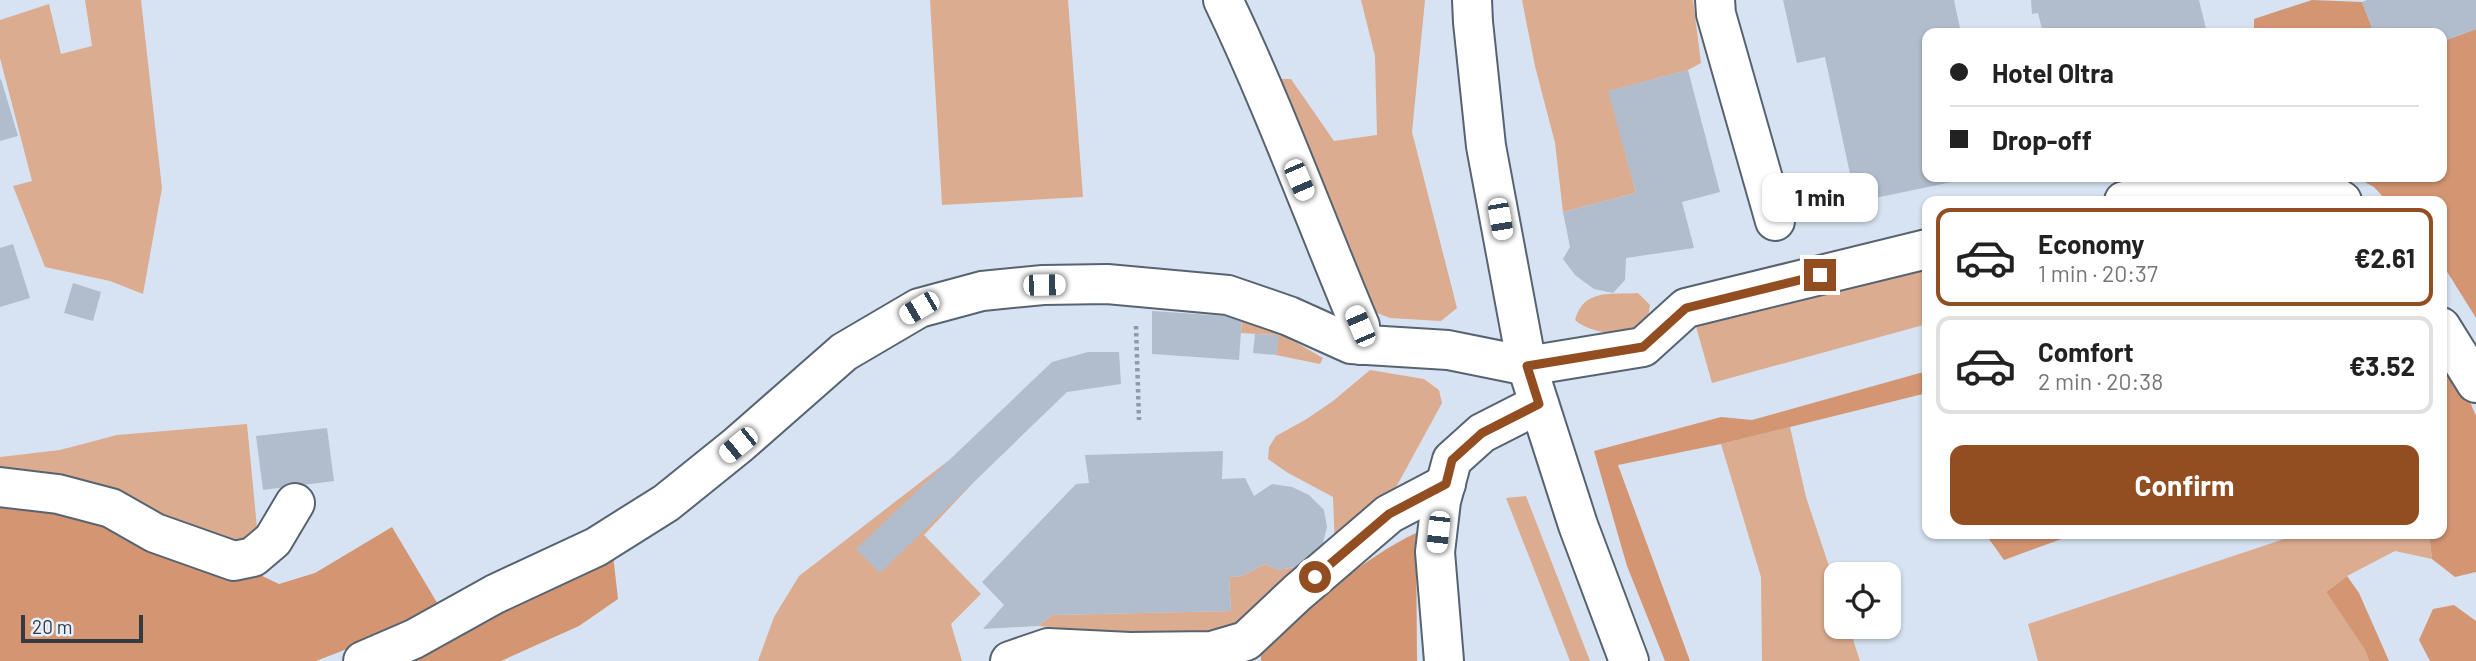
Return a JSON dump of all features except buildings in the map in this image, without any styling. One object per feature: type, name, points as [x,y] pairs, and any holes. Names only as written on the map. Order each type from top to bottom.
[{"type":"street","points":[[1223,0],[1257,72],[1360,326],[1361,345]]},
{"type":"street","points":[[1472,0],[1486,146],[1527,366],[1578,525],[1629,661]]},
{"type":"street","points":[[1715,0],[1716,14],[1775,221]]},
{"type":"street","points":[[2150,196],[2224,182]]},
{"type":"street","points":[[2304,182],[2327,190],[2335,196]]},
{"type":"street","points":[[363,661],[414,639],[495,594],[596,547],[666,503],[738,445],[844,352],[919,308],[982,291],[1044,285],[1121,285],[1228,295],[1289,316],[1351,344],[1448,350],[1527,366],[1643,347],[1686,308],[1922,250]]},
{"type":"street","points":[[2447,337],[2476,383]]},
{"type":"street","points":[[1444,661],[1435,552],[1441,501],[1452,460],[1482,433],[1539,404]]},
{"type":"street","points":[[1010,661],[1048,648],[1130,652],[1212,651],[1246,641],[1389,514],[1446,484]]},
{"type":"street","points":[[0,487],[58,494],[111,508],[155,533],[234,561],[253,557],[273,540],[295,503]]},
{"type":"path","points":[[1137,353],[1139,420]]},
{"type":"shaded area","points":[[85,0],[141,0],[162,188],[143,294],[110,281],[45,267],[13,186],[32,181],[0,58],[0,20],[49,4],[61,54],[92,46]]},
{"type":"shaded area","points":[[930,0],[1068,0],[1083,197],[942,205]]},
{"type":"shaded area","points":[[1361,0],[1425,0],[1412,132],[1457,308],[1441,321],[1390,318],[1372,311],[1269,79],[1291,79],[1334,141],[1377,135],[1375,56]]},
{"type":"shaded area","points":[[1522,0],[1693,0],[1701,63],[1688,70],[1609,91],[1636,193],[1563,212],[1555,143],[1535,66]]},
{"type":"shaded area","points":[[2312,0],[2362,2],[2372,28],[2254,28],[2254,19]]},
{"type":"shaded area","points":[[2476,29],[2476,318],[2447,272],[2447,196],[2382,196],[2364,182],[2447,182],[2447,40]]},
{"type":"shaded area","points":[[1922,265],[1922,325],[1712,383],[1695,323]]},
{"type":"shaded area","points":[[1638,293],[1650,305],[1648,317],[1632,330],[1600,332],[1575,320],[1585,303],[1599,295]]},
{"type":"shaded area","points":[[1242,317],[1278,332],[1323,358],[1320,364],[1276,355],[1278,335],[1241,333]]},
{"type":"shaded area","points":[[2447,362],[2465,390],[2476,416],[2476,572],[2455,577],[2432,559],[2430,539],[2447,539]]},
{"type":"shaded area","points":[[1370,370],[1424,379],[1439,390],[1442,403],[1394,491],[1335,548],[1333,497],[1268,459],[1269,447],[1276,436],[1333,401]]},
{"type":"shaded area","points":[[1922,372],[1922,394],[1721,444],[1618,465],[1690,661],[1665,661],[1627,566],[1594,451],[1721,417],[1752,420]]},
{"type":"shaded area","points":[[247,424],[258,538],[244,546],[0,478],[0,457],[60,450],[117,435]]},
{"type":"shaded area","points":[[1790,427],[1806,497],[1828,562],[1824,562],[1824,639],[1853,639],[1860,661],[1762,661],[1761,577],[1721,444]]},
{"type":"shaded area","points":[[948,461],[972,484],[924,535],[981,594],[951,624],[962,661],[758,661],[774,617],[799,576]]},
{"type":"shaded area","points":[[0,495],[60,502],[254,572],[279,584],[315,573],[392,527],[439,606],[370,640],[316,661],[0,661]]},
{"type":"shaded area","points":[[1526,496],[1590,661],[1570,661],[1506,498]]},
{"type":"shaded area","points":[[1416,533],[1417,661],[1261,661],[1261,648],[1316,601],[1374,557]]},
{"type":"shaded area","points":[[1989,539],[2061,539],[2004,560]]},
{"type":"shaded area","points":[[2284,539],[2430,539],[2432,559],[2395,551],[2347,576],[2326,592],[2365,650],[2369,661],[2038,661],[2028,624]]},
{"type":"shaded area","points":[[613,555],[618,599],[579,626],[501,661],[396,661]]},
{"type":"shaded area","points":[[1265,564],[1278,570],[1311,564],[1236,632],[1196,640],[1038,626],[1052,615],[1231,611],[1229,577],[1242,576]]},
{"type":"shaded area","points":[[2347,576],[2359,593],[2389,661],[2369,661],[2365,650],[2326,592]]},
{"type":"shaded area","points":[[2454,605],[2476,621],[2476,661],[2430,661],[2419,640],[2433,609]]},
{"type":"route","points":[[1315,577],[1389,514],[1446,484],[1452,460],[1482,433],[1539,404],[1527,366],[1643,347],[1686,308],[1820,275]]}]
